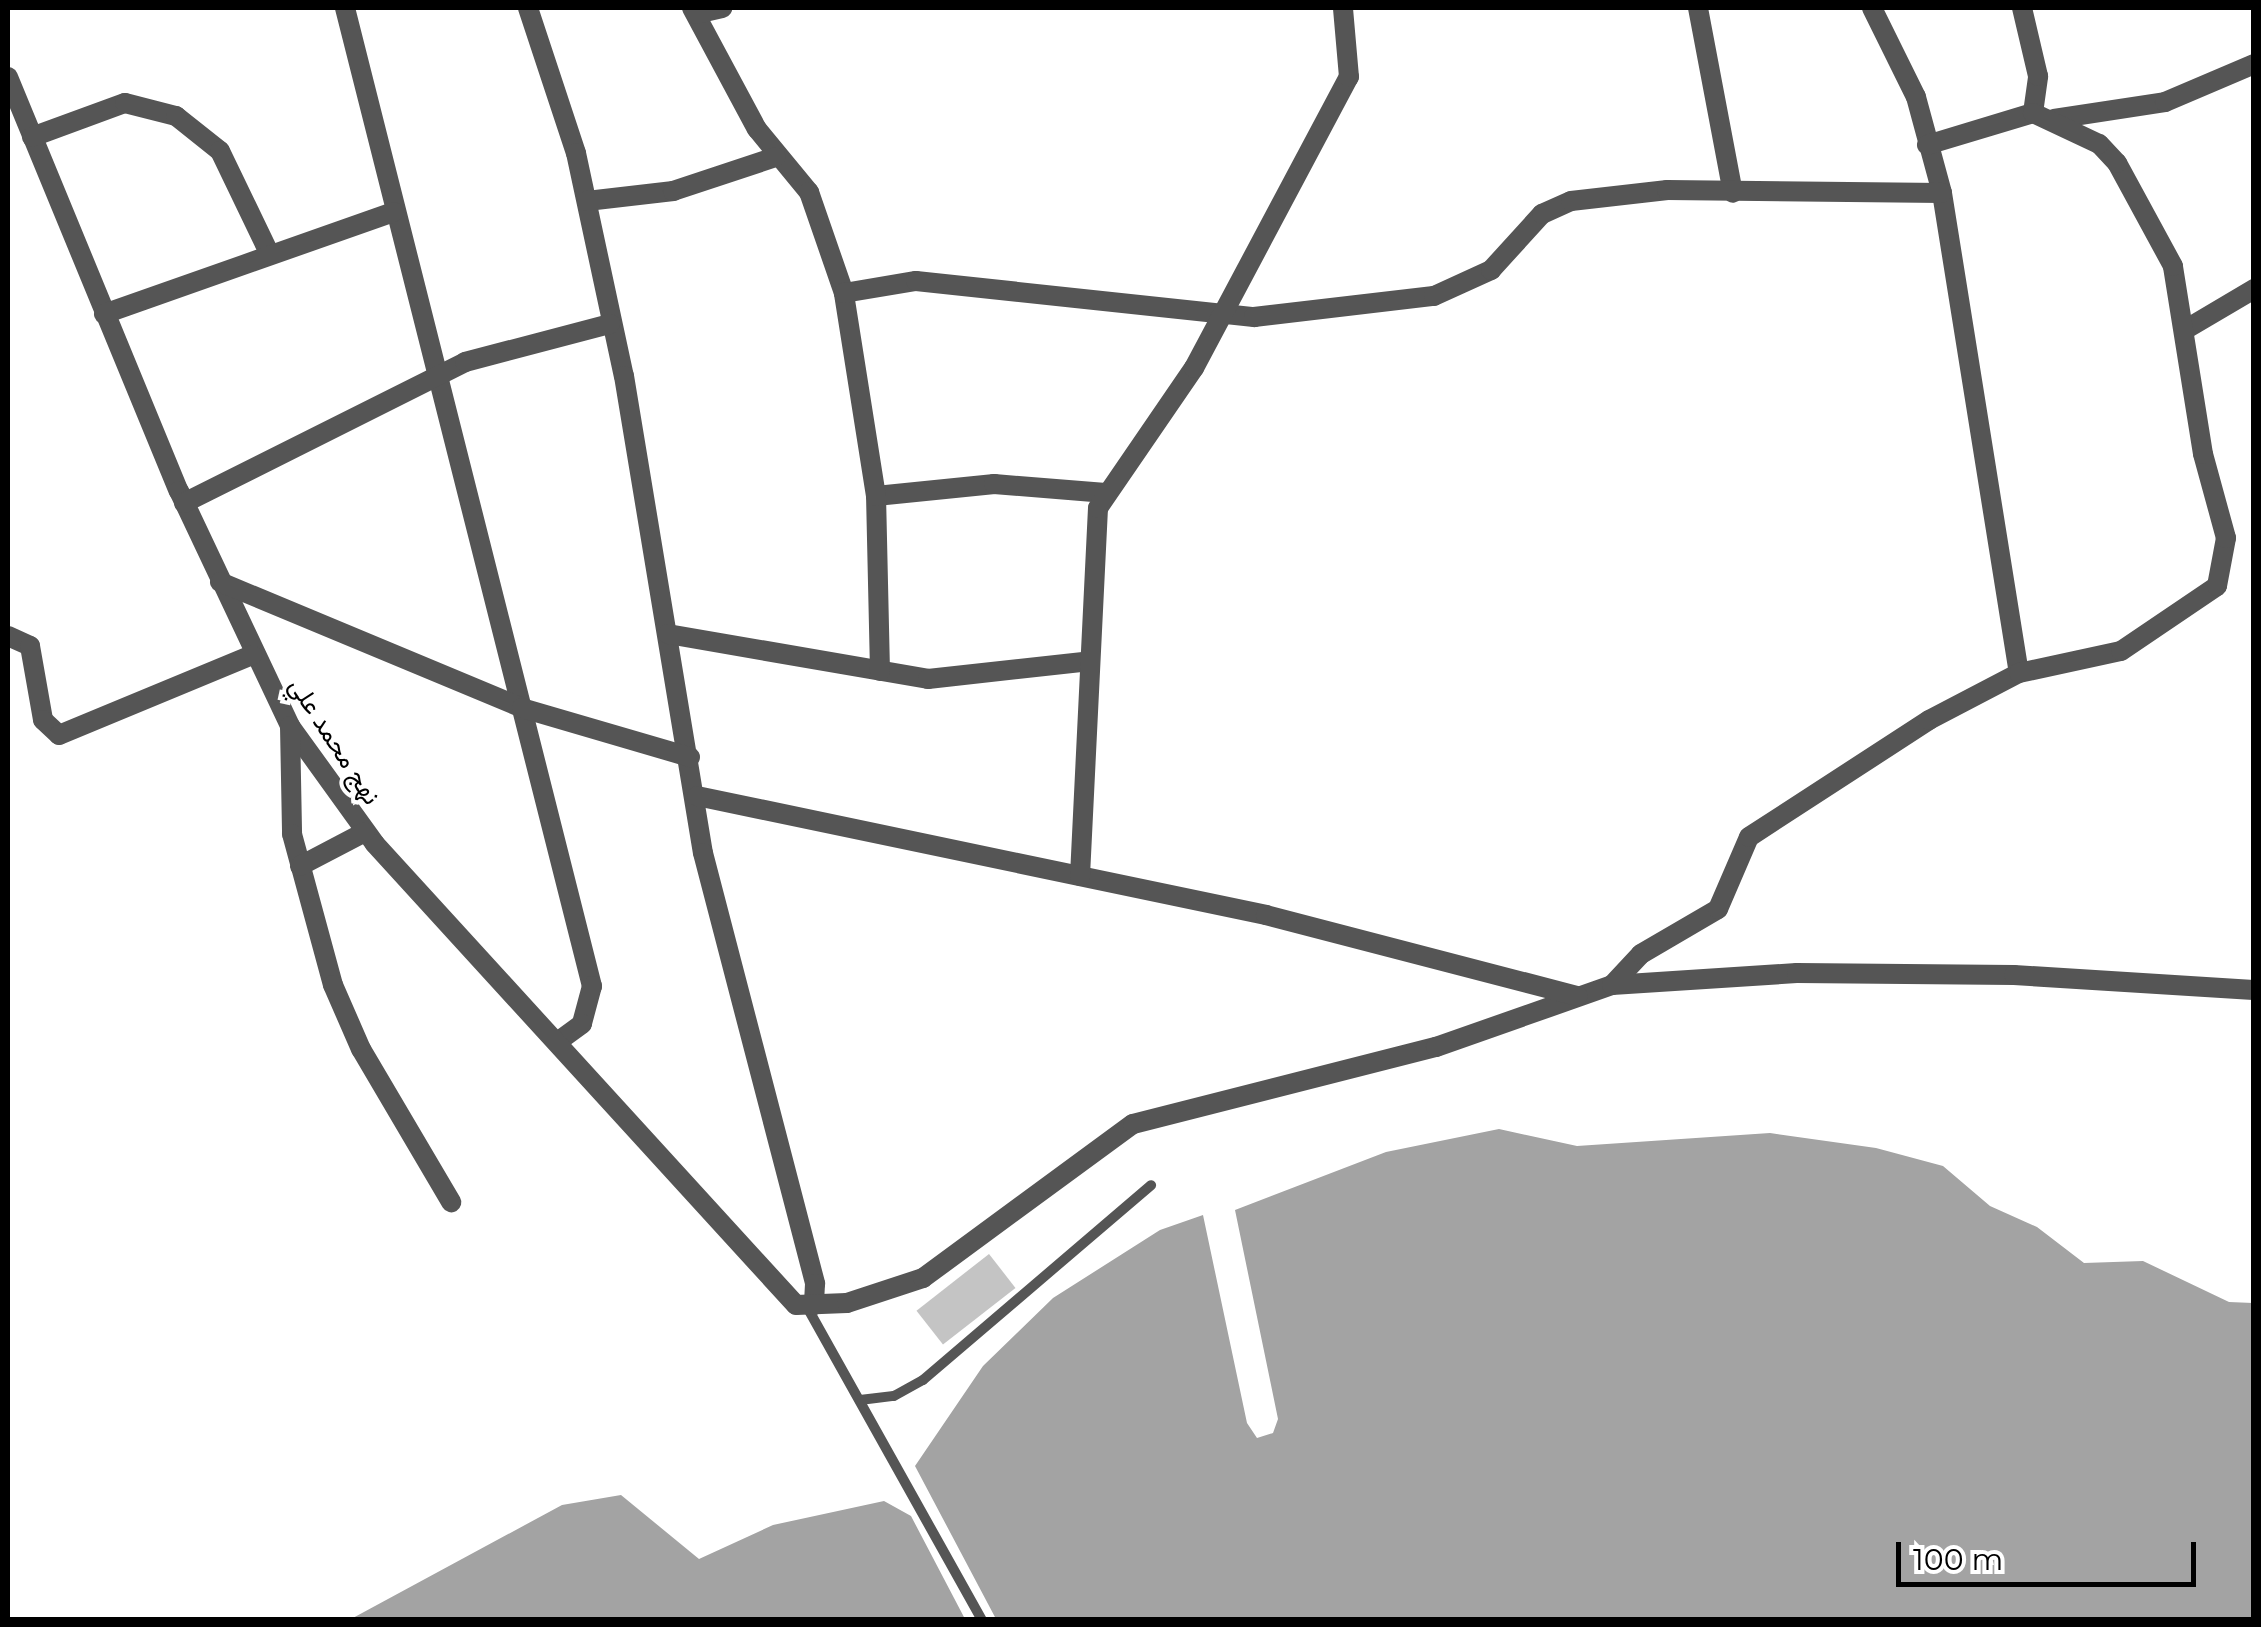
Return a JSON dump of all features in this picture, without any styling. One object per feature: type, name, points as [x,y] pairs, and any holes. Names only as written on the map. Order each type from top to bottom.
[{"type":"street","points":[[345,8],[433,376],[592,986],[582,1024],[557,1042]]},
{"type":"street","points":[[528,8],[586,201],[726,964],[815,1284],[811,1306],[884,1294],[923,1278],[1123,1128],[1436,1047],[1612,985],[1836,973],[2254,990]]},
{"type":"street","points":[[722,8],[694,11],[776,157],[809,192],[828,229],[844,294],[876,496],[880,671]]},
{"type":"street","points":[[1080,876],[1094,533],[1106,493],[1194,368],[1218,314],[1349,77],[1343,8]]},
{"type":"street","points":[[1698,8],[1733,193]]},
{"type":"street","points":[[1872,8],[1916,97],[1942,193],[2018,673]]},
{"type":"street","points":[[2022,8],[2038,76],[2040,116]]},
{"type":"street","points":[[1927,145],[2040,116],[2165,102],[2244,67],[2254,49]]},
{"type":"street","name":"نهج محمد علي","points":[[8,77],[184,503],[252,655],[290,726],[366,832],[787,1298],[811,1306]]},
{"type":"street","points":[[32,137],[125,103],[176,116],[220,151],[270,255]]},
{"type":"street","points":[[1612,985],[1641,954],[1718,910],[1749,837],[1929,720],[2018,673],[2121,651],[2217,586],[2226,538],[2203,454],[2188,328],[2173,266],[2117,163],[2099,144],[2040,116]]},
{"type":"street","points":[[586,201],[673,191],[776,157]]},
{"type":"street","points":[[844,294],[916,282],[1254,317],[1434,296],[1491,270],[1562,203],[1666,190],[1942,193]]},
{"type":"street","points":[[104,314],[394,212]]},
{"type":"street","points":[[2188,328],[2254,290]]},
{"type":"street","points":[[184,503],[433,376],[610,324]]},
{"type":"street","points":[[876,496],[994,484],[1106,493]]},
{"type":"street","points":[[220,582],[522,708],[690,757]]},
{"type":"street","points":[[668,634],[880,671],[988,678],[1090,661]]},
{"type":"street","points":[[8,636],[30,646],[43,720],[60,735],[252,655]]},
{"type":"street","points":[[290,726],[290,811],[300,866],[361,1049],[451,1202]]},
{"type":"street","points":[[698,796],[1080,876],[1580,997]]},
{"type":"street","points":[[300,866],[366,832]]},
{"type":"lane","points":[[860,1400],[894,1396],[922,1380],[1150,1185]]},
{"type":"lane","points":[[811,1306],[982,1620]]},
{"type":"shaded area","points":[[1499,1129],[1577,1146],[1770,1133],[1876,1148],[1943,1166],[1990,1206],[2037,1227],[2084,1263],[2143,1261],[2229,1302],[2253,1303],[2253,1619],[996,1619],[915,1466],[983,1366],[1053,1298],[1160,1230],[1203,1215],[1247,1423],[1257,1438],[1273,1433],[1278,1419],[1235,1210],[1386,1152]]},
{"type":"shaded area","points":[[621,1495],[699,1559],[773,1525],[884,1501],[911,1516],[965,1619],[351,1619],[562,1505]]},
{"type":"building","points":[[989,1254],[1015,1288],[943,1345],[917,1311]]}]
